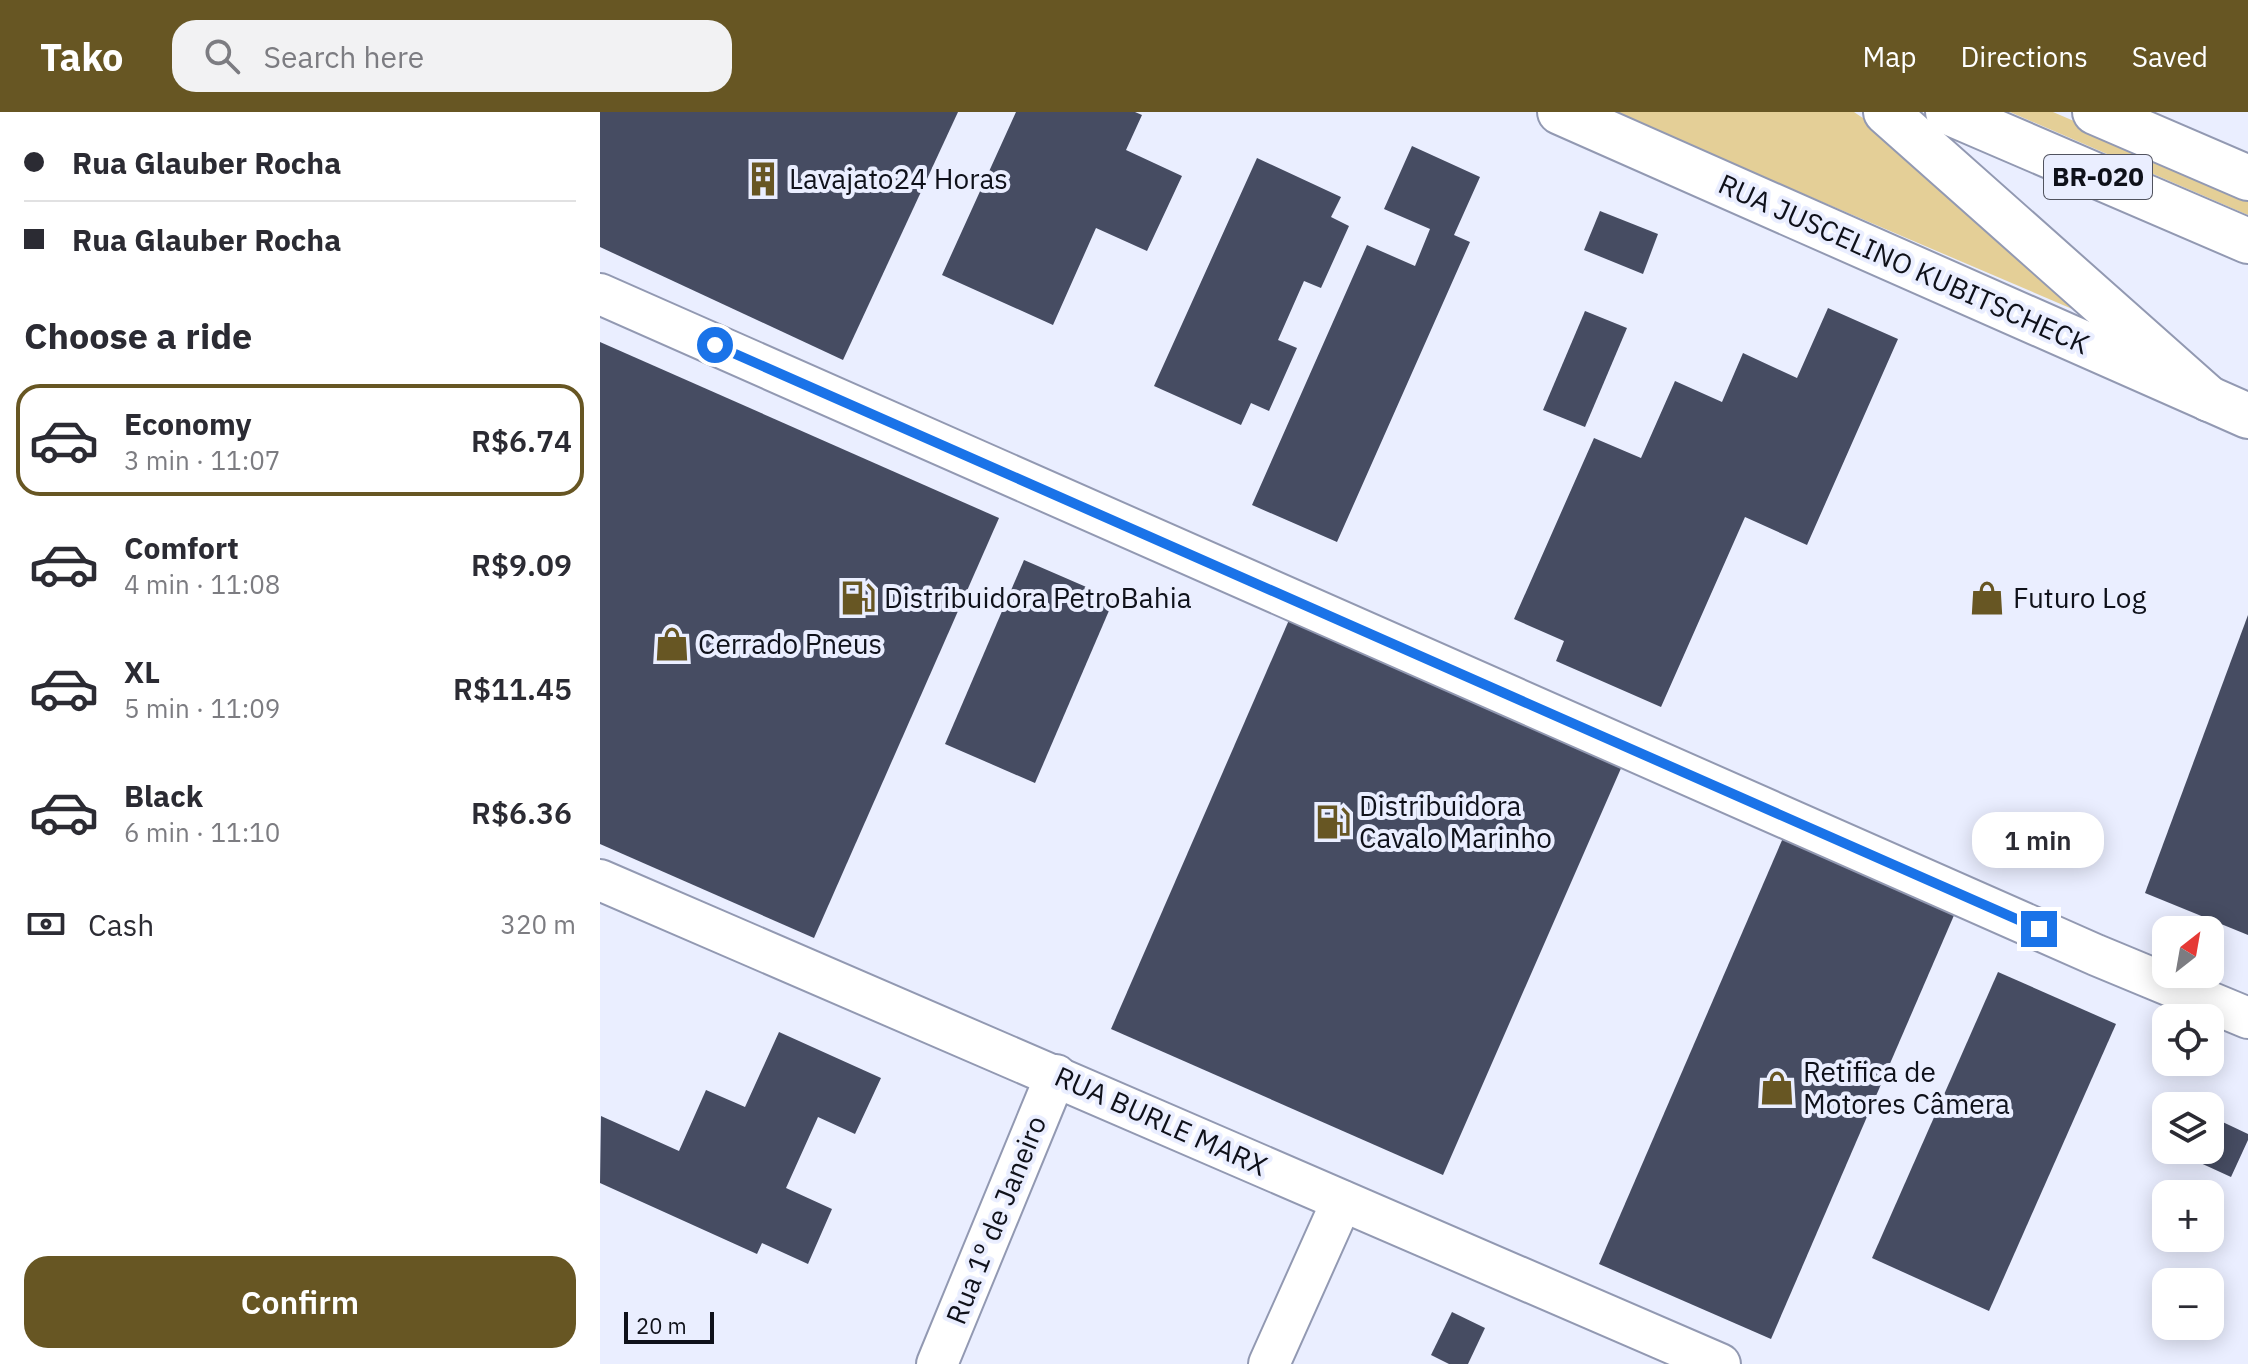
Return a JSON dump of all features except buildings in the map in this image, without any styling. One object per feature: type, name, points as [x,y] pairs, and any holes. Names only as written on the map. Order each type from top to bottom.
[{"type":"main road","name":"RUA JUSCELINO KUBITSCHECK","points":[[1560,112],[2229,407]]},
{"type":"main road","points":[[1886,112],[2229,407]]},
{"type":"main road","name":"BR-020","points":[[1948,112],[2248,241]]},
{"type":"main road","name":"BR-020","points":[[2095,112],[2248,178]]},
{"type":"street","points":[[600,294],[2096,955],[2248,1018]]},
{"type":"street","name":"RUA BURLE MARX","points":[[600,880],[1720,1364]]},
{"type":"street","name":"Rua 1º de Janeiro","points":[[937,1364],[1056,1075]]},
{"type":"street","points":[[1269,1364],[1342,1201]]},
{"type":"shaded area","points":[[1612,112],[1854,112],[1894,139],[2119,329]]},
{"type":"shaded area","points":[[2010,112],[2053,112],[2248,196],[2248,215]]},
{"type":"place","name":"Lavajato24 Horas","points":[[763,179]]},
{"type":"place","name":"Distribuidora PetroBahia","points":[[858,598]]},
{"type":"place","name":"Futuro Log","points":[[1987,598]]},
{"type":"place","name":"Cerrado Pneus","points":[[672,644]]},
{"type":"place","name":"Distribuidora Cavalo Marinho","points":[[1333,822]]},
{"type":"place","name":"Retifica de Motores Câmera","points":[[1777,1088]]},
{"type":"route","points":[[715,345],[2039,929]]}]
